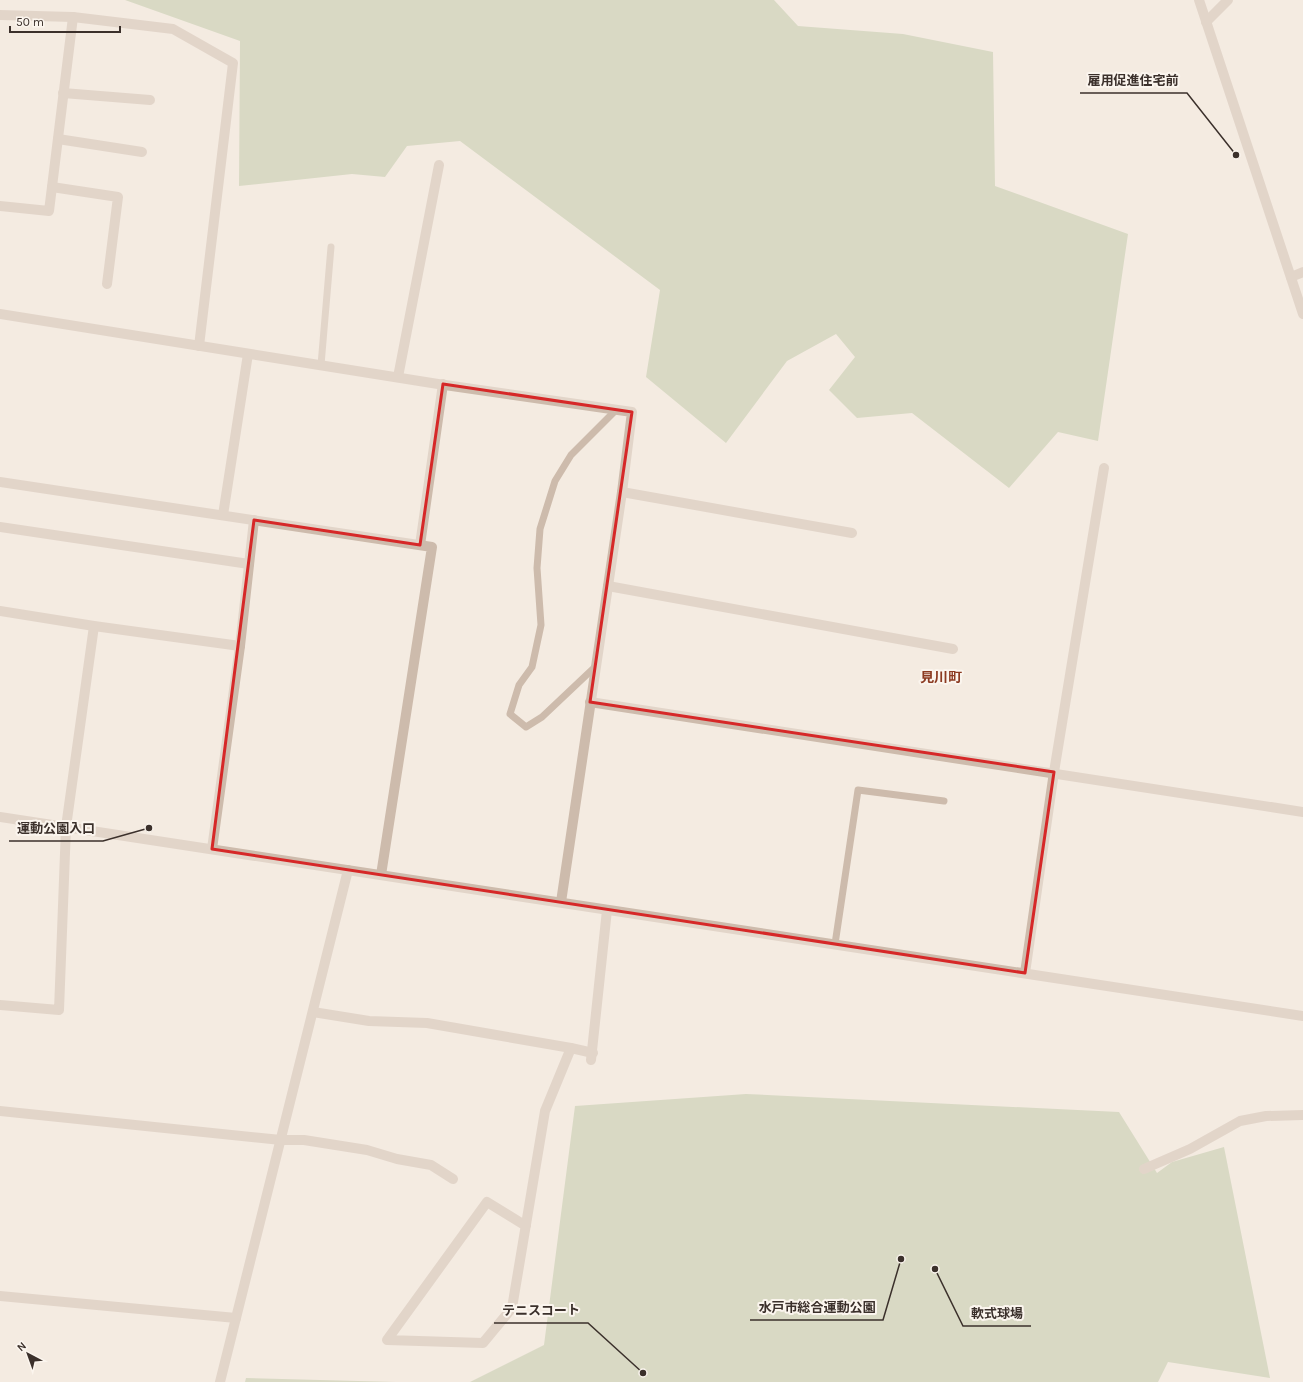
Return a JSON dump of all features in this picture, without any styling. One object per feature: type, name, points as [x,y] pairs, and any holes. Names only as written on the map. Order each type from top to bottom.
[{"type":"street","points":[[1199,0],[1303,314]]},
{"type":"street","points":[[1206,22],[1228,0]]},
{"type":"street","points":[[0,16],[73,17],[173,29],[233,63],[199,346]]},
{"type":"street","points":[[0,206],[49,211],[73,17]]},
{"type":"street","points":[[63,93],[150,100]]},
{"type":"street","points":[[58,139],[142,152]]},
{"type":"street","points":[[398,377],[439,165]]},
{"type":"street","points":[[52,187],[118,197],[107,284]]},
{"type":"street","points":[[1291,276],[1303,272]]},
{"type":"street","points":[[0,314],[248,354],[632,412],[622,492],[561,902]]},
{"type":"street","points":[[223,515],[248,354]]},
{"type":"street","points":[[420,545],[442,384]]},
{"type":"street","points":[[1025,973],[1054,772],[1104,468]]},
{"type":"street","points":[[0,482],[432,547],[381,875]]},
{"type":"street","points":[[622,492],[852,533]]},
{"type":"street","points":[[212,849],[240,646],[254,520]]},
{"type":"street","points":[[0,527],[249,564]]},
{"type":"street","points":[[608,586],[953,649]]},
{"type":"street","points":[[0,612],[240,646]]},
{"type":"street","points":[[0,1005],[59,1010],[66,827],[94,626]]},
{"type":"street","points":[[590,702],[846,742],[1054,772],[1303,812]]},
{"type":"street","points":[[0,817],[1303,1016]]},
{"type":"street","points":[[220,1382],[348,870]]},
{"type":"street","points":[[312,1012],[369,1021],[427,1023],[571,1048],[592,1057],[607,910]]},
{"type":"street","points":[[526,1226],[487,1202],[387,1340],[483,1343],[512,1308],[526,1226],[545,1111],[571,1048]]},
{"type":"street","points":[[0,1111],[280,1140],[304,1140],[359,1149],[397,1159],[431,1165],[453,1179]]},
{"type":"street","points":[[1144,1169],[1190,1149],[1240,1121],[1266,1116],[1303,1115]]},
{"type":"street","points":[[0,1296],[236,1318]]},
{"type":"lane","points":[[321,365],[331,247]]},
{"type":"lane","points":[[596,666],[542,717],[526,727],[510,714],[519,684],[532,667],[541,625],[537,568],[540,529],[555,482],[571,455],[617,409]]},
{"type":"lane","points":[[835,944],[858,790],[944,802]]},
{"type":"highlighted area","points":[[443,384],[632,412],[590,702],[1054,772],[1025,973],[212,849],[254,520],[420,545]]},
{"type":"green space","points":[[125,0],[774,0],[798,26],[903,34],[993,52],[995,186],[1128,234],[1098,441],[1058,432],[1009,488],[912,413],[857,418],[829,390],[855,357],[836,334],[787,361],[726,443],[646,377],[660,290],[460,141],[407,146],[385,177],[352,174],[239,186],[240,41]]},
{"type":"green space","points":[[746,1094],[1119,1112],[1157,1173],[1172,1162],[1224,1147],[1270,1378],[1168,1362],[1158,1382],[470,1382],[544,1345],[575,1106]]},
{"type":"green space","points":[[246,1378],[396,1382],[245,1382]]},
{"type":"place","name":"雇用促進住宅前","points":[[1236,155]]},
{"type":"place","name":"運動公園入口","points":[[149,828]]},
{"type":"place","name":"水戸市総合運動公園","points":[[901,1259]]},
{"type":"place","name":"軟式球場","points":[[935,1269]]},
{"type":"place","name":"テニスコート","points":[[643,1373]]},
{"type":"district","name":"見川町","points":[[941,677]]}]
